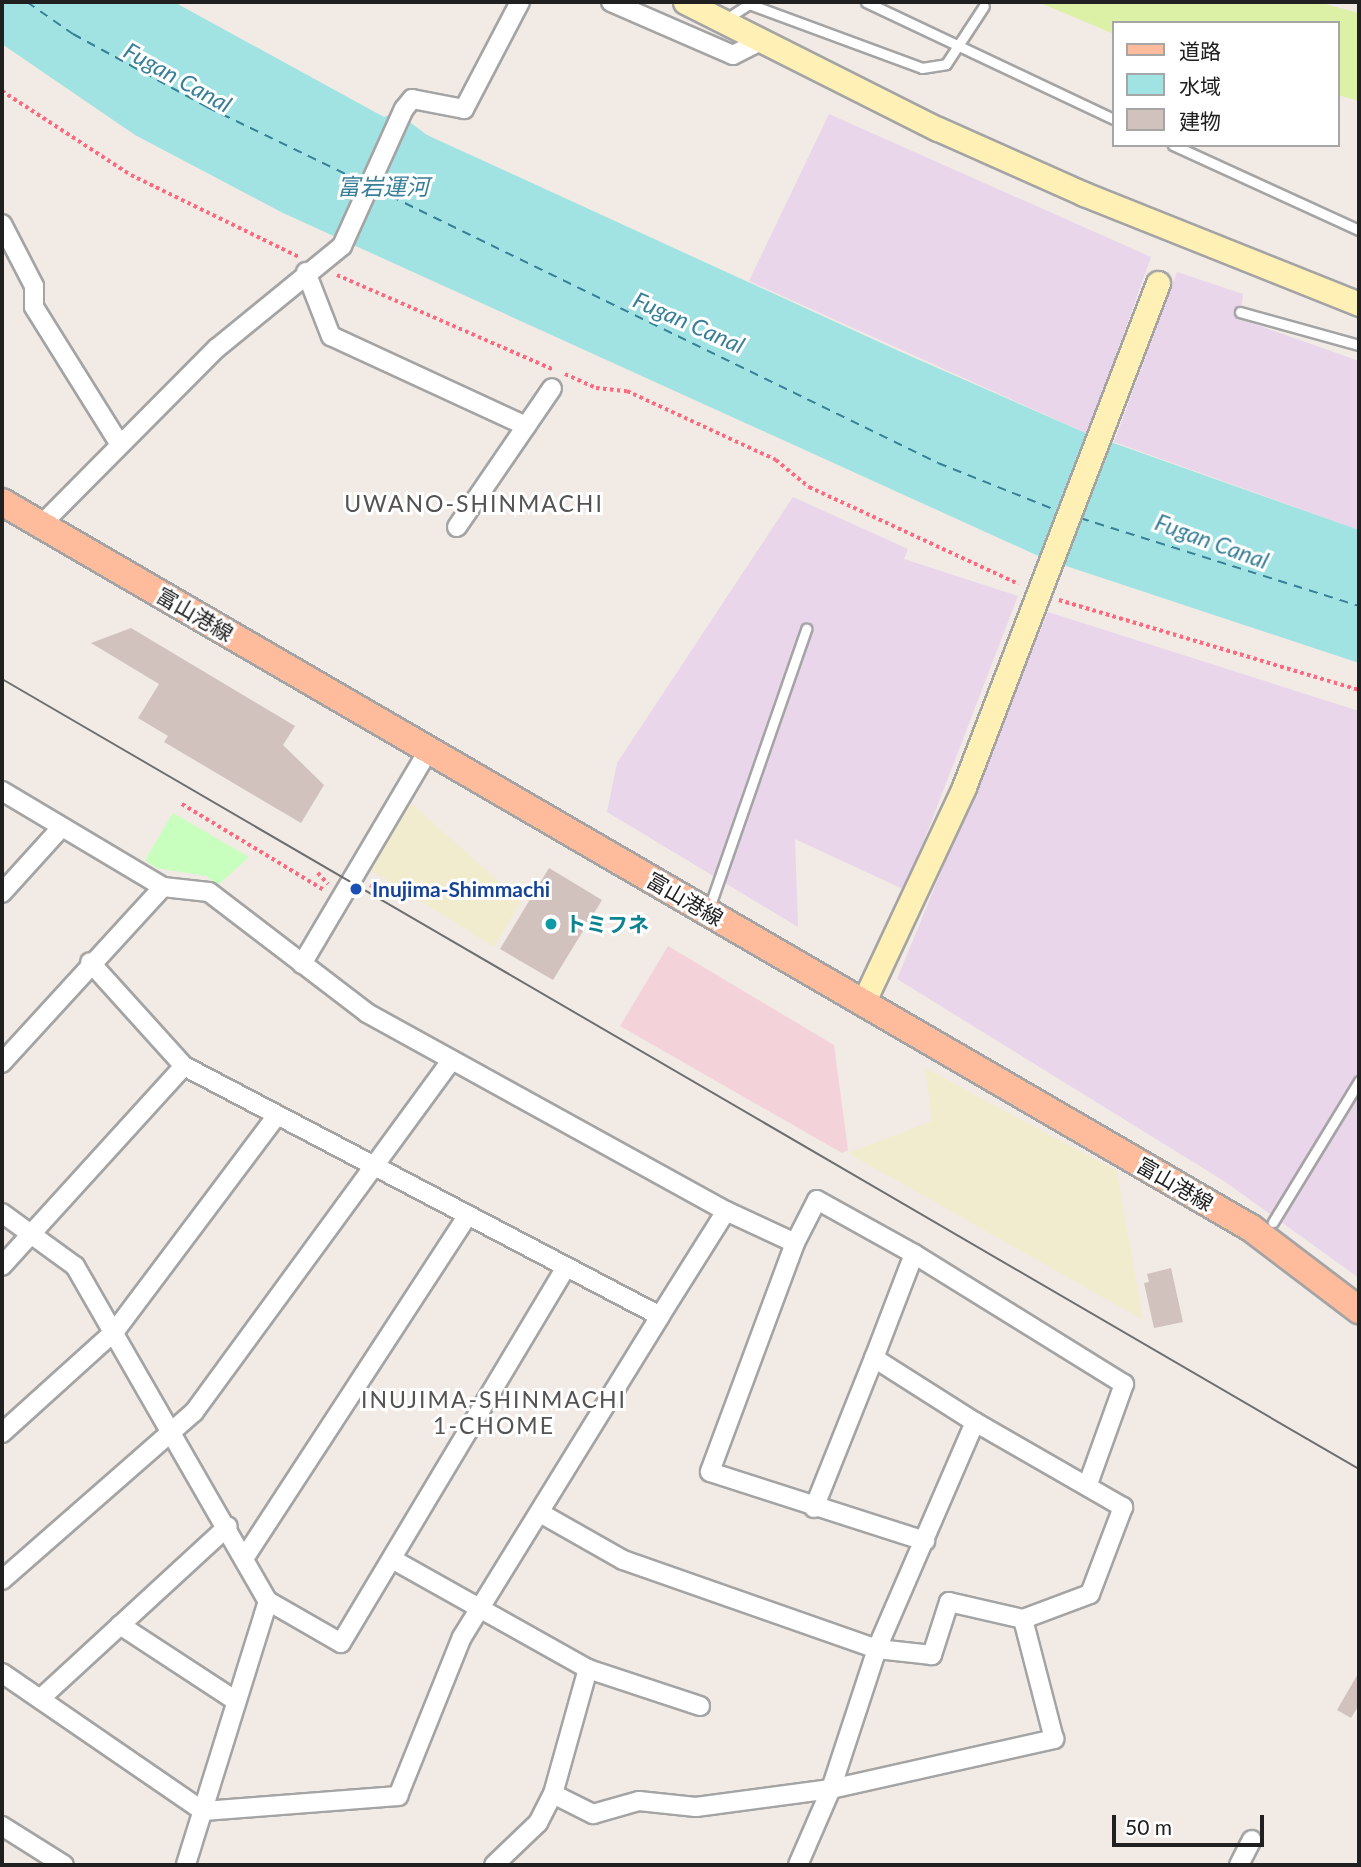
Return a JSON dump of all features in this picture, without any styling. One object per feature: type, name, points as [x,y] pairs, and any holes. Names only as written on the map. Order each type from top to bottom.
[{"type":"main road","name":"富山港線","points":[[2,502],[1251,1228],[1359,1310]]},
{"type":"street","points":[[41,525],[119,443],[311,269],[342,246],[404,110],[412,99],[464,109],[520,2]]},
{"type":"street","points":[[611,2],[733,55],[760,41]]},
{"type":"street","points":[[685,2],[760,41],[1084,194],[1359,304]]},
{"type":"street","points":[[2,224],[34,286],[40,318],[119,443]]},
{"type":"street","points":[[311,269],[331,336],[526,426]]},
{"type":"street","points":[[863,1003],[921,889],[1040,594],[1158,283]]},
{"type":"street","points":[[457,527],[552,387]]},
{"type":"street","points":[[302,964],[429,749]]},
{"type":"street","points":[[2,791],[163,887],[209,892],[367,1013],[726,1211],[795,1243]]},
{"type":"street","points":[[2,893],[61,828]]},
{"type":"street","points":[[2,1063],[90,962],[163,887]]},
{"type":"street","points":[[90,962],[184,1066],[660,1316]]},
{"type":"street","points":[[2,1580],[171,1429],[194,1412],[452,1060]]},
{"type":"street","points":[[2,1266],[184,1066]]},
{"type":"street","points":[[2,1433],[115,1331],[277,1115]]},
{"type":"street","points":[[925,1541],[814,1508],[710,1472],[795,1243],[817,1200],[914,1254],[1124,1384],[1088,1484]]},
{"type":"street","points":[[2,1673],[203,1811],[398,1796],[461,1637],[482,1609],[542,1514],[726,1211]]},
{"type":"street","points":[[2,1213],[75,1266],[228,1526],[268,1601],[341,1643],[565,1268]]},
{"type":"street","points":[[245,1558],[468,1215]]},
{"type":"street","points":[[814,1508],[914,1254]]},
{"type":"street","points":[[542,1514],[623,1560],[877,1649],[932,1655],[949,1602],[1023,1619],[1090,1594],[1123,1507],[1088,1484],[975,1422],[874,1359]]},
{"type":"street","points":[[798,1865],[831,1789],[877,1649],[975,1422]]},
{"type":"street","points":[[40,1699],[228,1526]]},
{"type":"street","points":[[392,1559],[587,1669],[701,1706]]},
{"type":"street","points":[[186,1865],[268,1601]]},
{"type":"street","points":[[553,1794],[593,1814],[639,1801],[696,1807],[831,1789],[1054,1739],[1023,1619]]},
{"type":"street","points":[[120,1625],[236,1701]]},
{"type":"street","points":[[494,1865],[538,1823],[553,1794],[587,1669]]},
{"type":"street","points":[[2,1826],[64,1865]]},
{"type":"street","points":[[1239,1865],[1252,1840]]},
{"type":"lane","points":[[866,2],[958,48],[1112,117]]},
{"type":"lane","points":[[722,21],[749,4],[922,68],[946,64],[984,6]]},
{"type":"lane","points":[[1177,147],[1359,230]]},
{"type":"lane","points":[[1240,312],[1359,345]]},
{"type":"lane","points":[[707,913],[806,629]]},
{"type":"lane","points":[[1273,1222],[1359,1081]]},
{"type":"path","points":[[2,91],[131,175],[311,269],[596,388],[627,391],[776,460],[809,487],[1040,594],[1359,690]]},
{"type":"path","points":[[182,804],[311,878],[340,901]]},
{"type":"shaded area","points":[[829,114],[1151,257],[1088,434],[749,281]]},
{"type":"shaded area","points":[[1177,272],[1243,294],[1240,319],[1359,361],[1359,530],[1114,442]]},
{"type":"shaded area","points":[[793,497],[908,549],[904,559],[1018,596],[905,890],[795,839],[798,927],[607,812],[617,763]]},
{"type":"shaded area","points":[[1048,612],[1359,711],[1359,1278],[1224,1181],[897,979]]},
{"type":"shaded area","points":[[406,799],[521,901],[494,947],[369,869]]},
{"type":"shaded area","points":[[668,946],[834,1045],[848,1150],[842,1153],[620,1026]]},
{"type":"shaded area","points":[[925,1068],[1117,1171],[1143,1320],[848,1153],[932,1121]]},
{"type":"green space","points":[[1038,2],[1317,2],[1359,13],[1359,101],[1340,96],[1340,21],[1112,21],[1112,33]]},
{"type":"green space","points":[[173,813],[249,857],[218,885],[206,876],[156,868],[145,860]]},
{"type":"water","name":"富岩運河","points":[[2,2],[174,2],[384,117],[396,112],[427,135],[901,352],[1088,434],[1359,530],[1359,663],[1045,559],[283,213],[135,135],[2,44]]},
{"type":"building","points":[[131,628],[295,726],[283,745],[324,785],[301,823],[164,742],[168,736],[138,718],[159,684],[91,643]]},
{"type":"building","name":"トミフネ","points":[[549,868],[602,900],[553,980],[500,949]]},
{"type":"building","points":[[1171,1268],[1183,1322],[1154,1328],[1144,1283],[1149,1282],[1147,1274]]},
{"type":"building","points":[[1359,1672],[1359,1705],[1351,1718],[1337,1710]]},
{"type":"ferry route","points":[[27,2],[73,34],[207,107],[362,182]]},
{"type":"ferry route","points":[[376,189],[938,463],[1058,511]]},
{"type":"ferry route","points":[[1080,518],[1359,606]]},
{"type":"tram line","points":[[2,679],[1359,1469]]},
{"type":"place","name":"Inujima-Shimmachi","points":[[356,889]]},
{"type":"place","name":"トミフネ","points":[[551,924]]},
{"type":"district","name":"UWANO-SHINMACHI","points":[[474,503]]},
{"type":"district","name":"INUJIMA-SHINMACHI 1-CHOME","points":[[494,1412]]},
{"type":"water label","name":"Fugan Canal","points":[[178,77]]},
{"type":"water label","name":"Fugan Canal","points":[[689,322]]},
{"type":"water label","name":"Fugan Canal","points":[[1212,541]]}]
